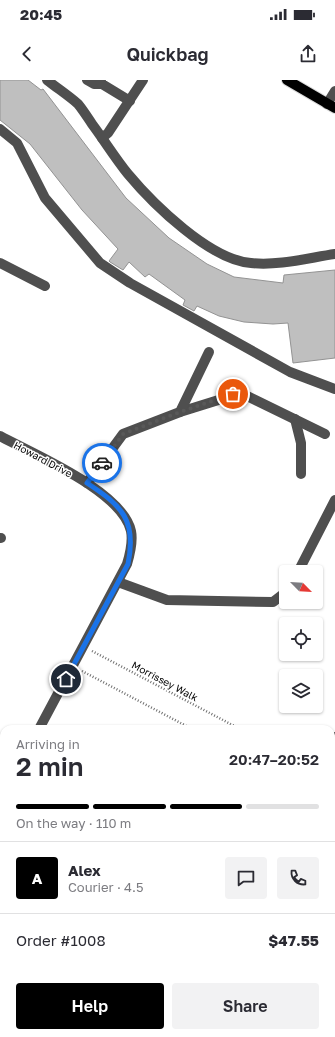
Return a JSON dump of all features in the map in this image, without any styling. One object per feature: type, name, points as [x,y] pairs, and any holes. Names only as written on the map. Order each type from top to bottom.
[{"type":"main road","points":[[287,80],[331,106]]},
{"type":"street","points":[[47,80],[79,105],[128,174],[162,210],[196,238],[235,260],[249,263],[266,264],[335,254]]},
{"type":"street","points":[[87,80],[94,84],[101,82],[130,101]]},
{"type":"street","points":[[102,138],[108,133],[143,80]]},
{"type":"street","points":[[331,106],[335,91]]},
{"type":"street","points":[[0,129],[17,143],[45,198],[100,263],[130,283],[290,372],[335,388]]},
{"type":"street","points":[[0,264],[45,286]]},
{"type":"street","points":[[180,412],[209,352]]},
{"type":"street","points":[[87,483],[123,434],[180,412],[241,392],[326,434]]},
{"type":"street","points":[[295,419],[301,443],[301,474]]},
{"type":"street","name":"Howard Drive","points":[[0,436],[87,483],[108,497],[122,511],[131,531],[131,550],[128,564],[42,725]]},
{"type":"street","points":[[302,565],[335,500]]},
{"type":"street","points":[[118,582],[167,600],[273,602],[279,597]]},
{"type":"path","name":"Morrissey Walk","points":[[83,647],[232,725]]},
{"type":"path","points":[[73,666],[184,725]]},
{"type":"building","points":[[0,80],[28,80],[41,90],[43,89],[126,198],[169,238],[207,264],[234,277],[283,283],[284,275],[335,270],[335,358],[293,363],[288,323],[273,324],[244,322],[219,316],[197,306],[194,311],[183,305],[185,300],[149,274],[145,277],[129,262],[123,270],[110,262],[109,261],[118,249],[82,210],[30,144],[0,120]]},
{"type":"way so far","points":[[102,463],[123,434],[233,394]]},
{"type":"route","points":[[66,679],[128,564],[131,550],[131,531],[122,511],[108,497],[87,483],[102,463]]}]
